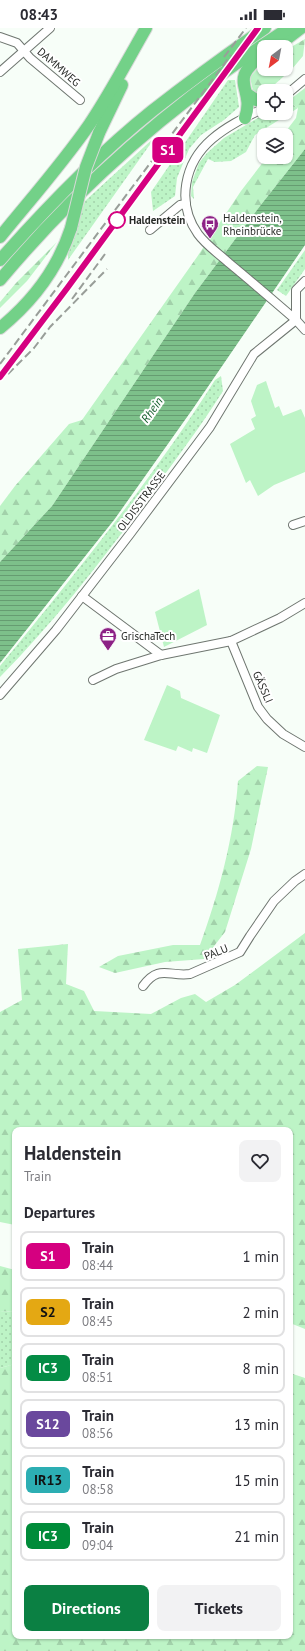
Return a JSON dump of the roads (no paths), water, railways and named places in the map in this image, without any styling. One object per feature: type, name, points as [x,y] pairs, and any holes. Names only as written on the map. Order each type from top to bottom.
[{"type":"highway","points":[[0,328],[29,301],[46,279],[60,255],[71,228],[86,167],[99,133],[133,63],[147,28]]},
{"type":"highway","points":[[0,237],[69,153],[85,131],[113,87],[147,28]]},
{"type":"highway","points":[[0,260],[76,180],[151,112],[208,68],[265,28]]},
{"type":"highway","points":[[0,280],[55,219],[89,185],[146,134],[218,76],[289,28]]},
{"type":"highway","points":[[284,40],[301,28]]},
{"type":"highway","points":[[245,118],[248,107],[247,94],[243,86],[244,74],[257,60]]},
{"type":"highway","points":[[247,94],[257,100]]},
{"type":"street","points":[[0,72],[50,28]]},
{"type":"street","name":"DAMMWEG","points":[[0,37],[17,43],[30,58],[80,100]]},
{"type":"street","points":[[293,89],[305,79]]},
{"type":"street","points":[[257,112],[218,134],[198,153],[186,178],[186,204],[188,214],[199,235],[205,242],[286,311],[305,330]]},
{"type":"street","points":[[150,230],[180,205],[186,204]]},
{"type":"street","points":[[296,320],[296,290],[305,281]]},
{"type":"street","name":"OLDISSTRASSE","points":[[0,696],[47,642],[210,427],[254,354],[296,320]]},
{"type":"street","points":[[293,525],[305,521]]},
{"type":"street","points":[[82,596],[161,656]]},
{"type":"street","points":[[93,680],[116,669],[161,656],[231,641],[280,618],[305,602]]},
{"type":"street","name":"GÄSSLI","points":[[231,641],[258,707],[267,719],[283,734],[305,747]]},
{"type":"street","name":"PALU","points":[[143,986],[147,980],[156,974],[166,972],[182,975],[190,974],[240,952],[274,901],[295,881],[305,874]]},
{"type":"water","name":"Rhein","points":[[305,149],[305,245],[192,410],[114,520],[0,663],[0,562],[52,506],[195,293]]},
{"type":"railway","points":[[224,57],[246,28]]},
{"type":"railway","points":[[0,377],[258,28]]},
{"type":"railway","points":[[0,364],[231,55]]},
{"type":"railway","points":[[72,299],[105,254]]},
{"type":"railway","points":[[8,374],[34,348],[50,327],[107,269]]},
{"type":"train","name":"S1","points":[[0,377],[258,28]]},
{"type":"place","name":"Haldenstein","points":[[117,220]]},
{"type":"place","name":"Haldenstein, Rheinbrücke","points":[[210,239]]},
{"type":"place","name":"GrischaTech","points":[[108,651]]}]
